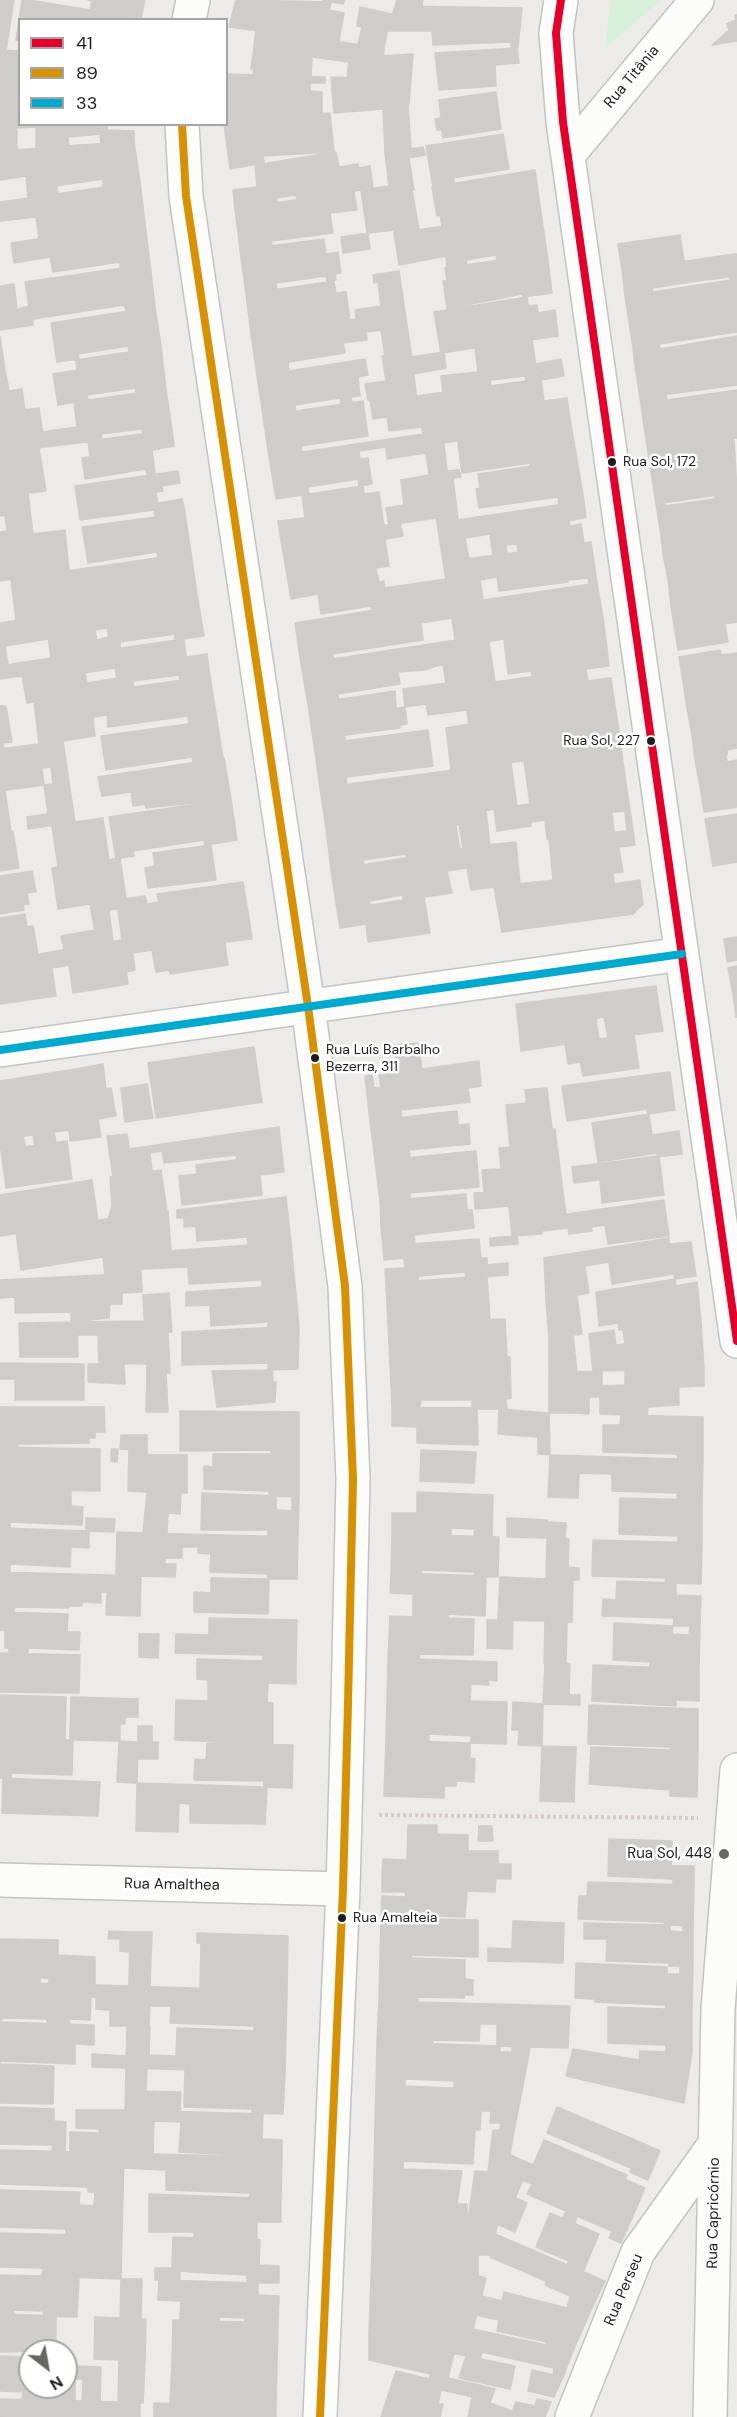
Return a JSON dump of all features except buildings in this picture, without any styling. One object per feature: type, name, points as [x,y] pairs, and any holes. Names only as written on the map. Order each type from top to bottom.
[{"type":"street","points":[[189,18],[193,0]]},
{"type":"street","points":[[561,0],[556,33],[568,155],[737,1341]]},
{"type":"street","name":"Rua Titânia","points":[[568,155],[697,0]]},
{"type":"street","points":[[182,126],[186,196],[308,1006],[345,1286],[352,1479],[345,1815],[320,2417]]},
{"type":"street","points":[[0,1050],[682,954]]},
{"type":"street","name":"Rua Capricórnio","points":[[710,2417],[718,2010],[735,1819],[737,1770]]},
{"type":"street","name":"Rua Amalthea","points":[[0,1881],[343,1889]]},
{"type":"street","points":[[718,2010],[737,1976]]},
{"type":"street","name":"Rua Perseu","points":[[572,2417],[638,2252],[715,2144]]},
{"type":"path","points":[[345,1815],[735,1819]]},
{"type":"green space","points":[[611,0],[661,0],[605,48]]},
{"type":"transit line","name":"41","points":[[561,0],[556,33],[563,122],[737,1341]]},
{"type":"transit line","name":"89","points":[[182,126],[186,196],[308,1006],[345,1286],[353,1479],[343,1889],[320,2417]]},
{"type":"transit line","name":"33","points":[[0,1050],[682,954]]},
{"type":"place","name":"Rua Sol, 172","points":[[612,462]]},
{"type":"place","name":"Rua Sol, 227","points":[[651,741]]},
{"type":"place","name":"Rua Luís Barbalho Bezerra, 311","points":[[315,1058]]},
{"type":"place","name":"Rua Sol, 448","points":[[724,1854]]},
{"type":"place","name":"Rua Amalteia","points":[[342,1918]]}]
